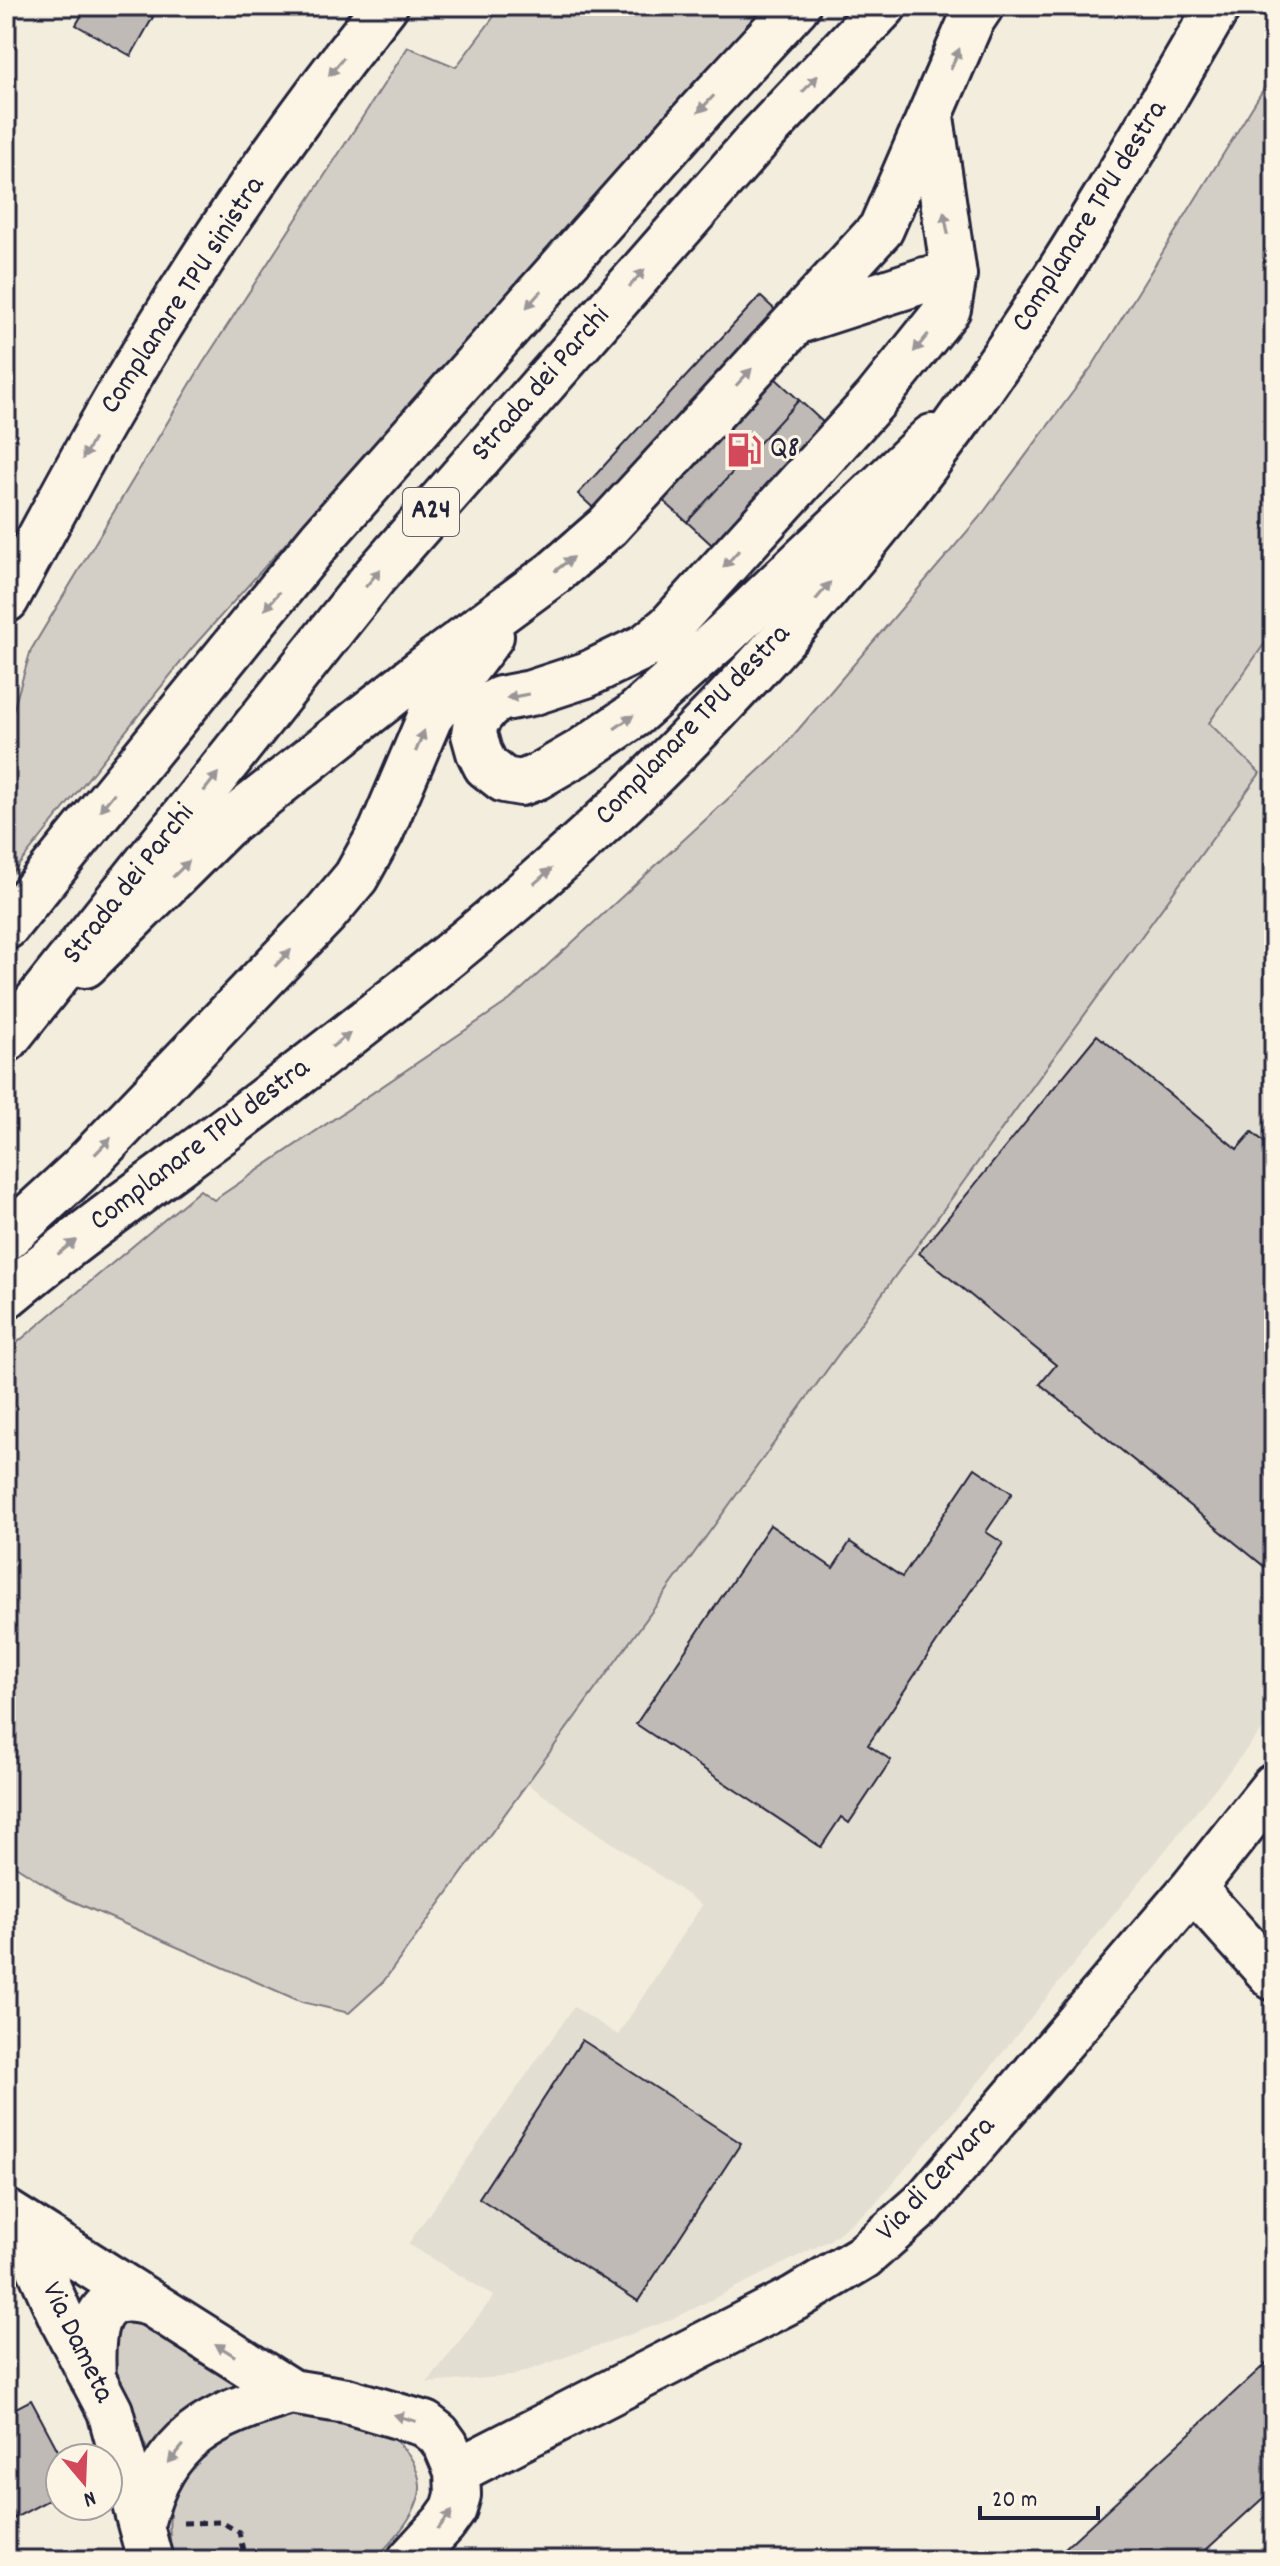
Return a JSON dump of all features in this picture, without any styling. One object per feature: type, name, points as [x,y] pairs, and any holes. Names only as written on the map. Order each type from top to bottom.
[{"type":"main road","name":"Complanare TPU sinistra","points":[[6,600],[103,422],[185,287],[315,93],[385,6]]},
{"type":"main road","name":"Strada dei Parchi","points":[[6,927],[321,539],[797,6]]},
{"type":"main road","name":"Strada dei Parchi","points":[[6,1041],[375,576],[760,137],[884,6]]},
{"type":"main road","points":[[6,1041],[225,826],[368,712],[585,548],[608,526],[881,229],[971,21],[981,6]]},
{"type":"main road","name":"Complanare TPU destra","points":[[6,1296],[147,1185],[375,1015],[548,872],[650,777],[753,670],[868,538],[973,400],[1101,206],[1218,6]]},
{"type":"main road","points":[[931,114],[940,195],[954,275],[948,309],[894,377],[669,627],[646,646],[586,675],[531,693],[500,699],[481,712],[476,721],[475,741],[486,766],[504,780],[521,783],[580,752],[633,716],[680,676],[973,400]]},
{"type":"main road","points":[[795,322],[925,280],[954,275]]},
{"type":"main road","points":[[6,1238],[79,1171],[325,914],[356,877],[397,798],[430,717],[521,596]]},
{"type":"main road","name":"Via di Cervara","points":[[457,2471],[795,2298],[863,2257],[923,2204],[1193,1888],[1274,1786]]},
{"type":"main road","points":[[1193,1888],[1274,1978]]},
{"type":"main road","name":"Via Dameta","points":[[13,2217],[291,2392]]},
{"type":"main road","name":"Via Dameta","points":[[13,2217],[110,2411],[155,2536]]},
{"type":"main road","points":[[93,2379],[92,2335],[99,2314],[125,2298],[149,2303]]},
{"type":"main road","points":[[155,2536],[148,2498],[167,2464],[185,2443],[222,2415],[291,2392],[347,2401],[425,2424],[446,2445],[457,2471],[458,2495],[454,2509],[410,2560]]},
{"type":"path","points":[[155,2536],[221,2522],[239,2532],[245,2560]]},
{"type":"shaded area","points":[[502,6],[766,6],[193,647],[6,881],[6,734],[31,650],[203,363],[408,47],[456,67]]},
{"type":"shaded area","points":[[1274,72],[1274,630],[1209,723],[1260,773],[383,1982],[349,2013],[302,2002],[68,1899],[6,1860],[6,1352],[200,1190],[214,1200],[510,1000],[780,751],[983,513],[1093,365]]},
{"type":"shaded area","points":[[1274,630],[1274,1715],[987,2072],[875,2204],[830,2240],[673,2319],[512,2376],[427,2383],[494,2296],[408,2244],[574,2007],[618,2035],[702,1905],[526,1783],[1260,773],[1208,723]]},
{"type":"shaded area","points":[[133,2321],[149,2325],[244,2390],[200,2406],[178,2421],[151,2458],[105,2355],[109,2331],[121,2323]]},
{"type":"shaded area","points":[[285,2415],[360,2424],[395,2440],[408,2453],[417,2473],[420,2492],[415,2508],[400,2532],[375,2560],[174,2560],[169,2530],[172,2504],[181,2482],[195,2464],[213,2449]]},
{"type":"building","points":[[87,6],[134,6],[153,17],[131,56],[76,25]]},
{"type":"building","points":[[760,296],[796,329],[762,366],[799,400],[687,522],[649,488],[614,527],[578,494]]},
{"type":"building","points":[[799,400],[825,424],[712,545],[687,522]]},
{"type":"building","points":[[1097,1035],[1237,1149],[1252,1132],[1274,1150],[1274,1568],[1271,1572],[1040,1384],[1056,1365],[919,1253]]},
{"type":"building","points":[[975,1468],[1012,1493],[986,1532],[1003,1543],[868,1745],[891,1760],[849,1823],[841,1817],[821,1847],[636,1724],[770,1525],[833,1568],[850,1542],[902,1577]]},
{"type":"building","points":[[582,2040],[741,2143],[638,2301],[479,2198]]},
{"type":"building","points":[[1274,2356],[1274,2488],[1195,2560],[1052,2560]]},
{"type":"building","points":[[31,2400],[53,2442],[44,2442],[44,2502],[11,2520],[6,2512],[6,2413]]},
{"type":"place","name":"Q8","points":[[744,450]]}]
